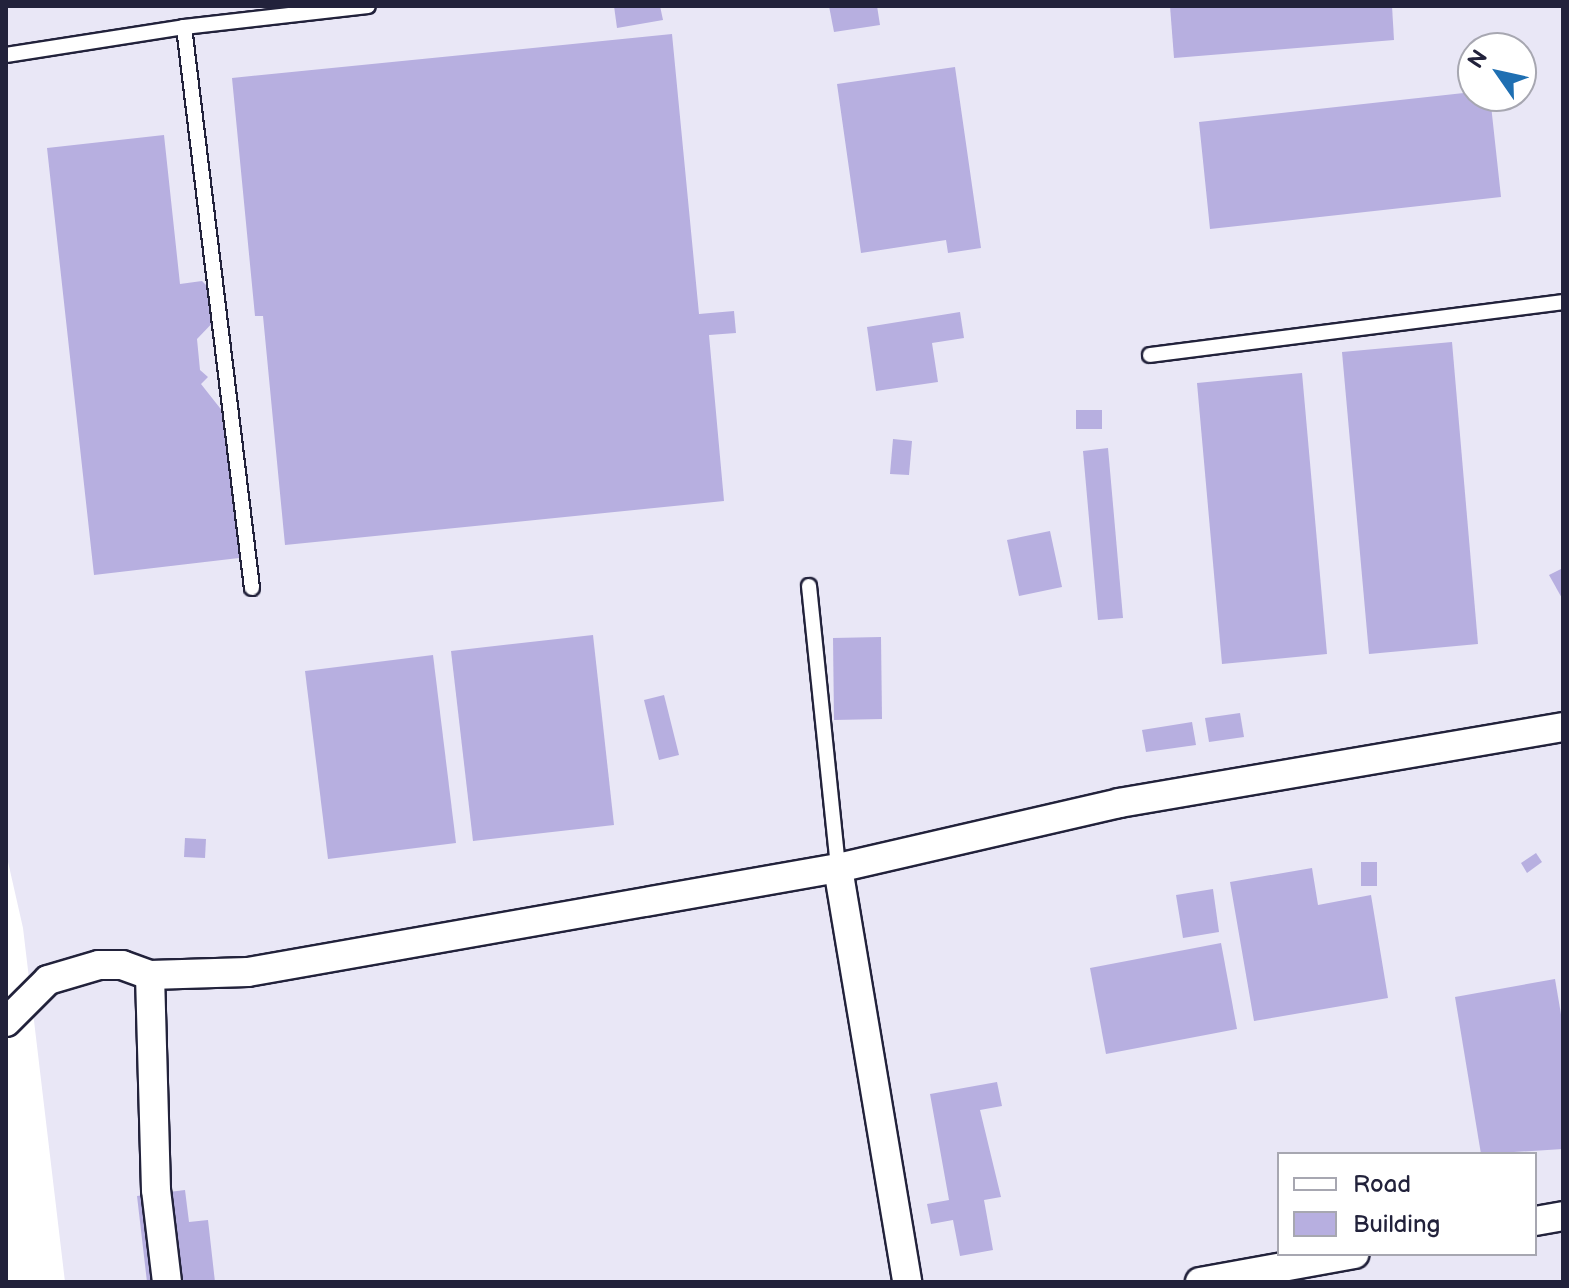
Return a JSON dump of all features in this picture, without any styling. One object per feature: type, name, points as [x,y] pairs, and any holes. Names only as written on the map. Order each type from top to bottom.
[{"type":"street","points":[[6,1022],[48,980],[99,965],[122,965],[150,975],[248,972],[838,868],[1119,803],[1563,727]]},
{"type":"street","points":[[838,868],[907,1282]]},
{"type":"street","points":[[150,975],[156,1190],[167,1282]]},
{"type":"street","points":[[1537,1221],[1563,1216]]},
{"type":"street","points":[[1200,1282],[1343,1256]]},
{"type":"lane","points":[[6,55],[184,27],[368,6]]},
{"type":"lane","points":[[184,27],[252,588]]},
{"type":"lane","points":[[1150,355],[1563,302]]},
{"type":"lane","points":[[809,586],[838,868]]},
{"type":"shaded area","points":[[6,6],[1563,6],[1563,1282],[65,1282],[23,928],[6,853]]},
{"type":"building","points":[[614,6],[660,6],[663,20],[617,28]]},
{"type":"building","points":[[829,6],[877,6],[880,25],[834,32]]},
{"type":"building","points":[[1170,6],[1392,6],[1394,40],[1174,58]]},
{"type":"building","points":[[672,34],[699,314],[734,311],[736,333],[709,335],[724,501],[285,545],[263,316],[255,316],[232,78]]},
{"type":"building","points":[[955,67],[981,248],[948,253],[946,240],[861,253],[837,84]]},
{"type":"building","points":[[1457,94],[1457,112],[1492,112],[1501,197],[1210,229],[1199,122]]},
{"type":"building","points":[[164,135],[180,284],[202,281],[218,297],[220,315],[197,339],[200,370],[208,377],[201,384],[242,436],[256,556],[94,575],[47,148]]},
{"type":"building","points":[[960,312],[964,338],[932,343],[938,382],[876,391],[867,327]]},
{"type":"building","points":[[1452,342],[1478,644],[1369,654],[1342,352]]},
{"type":"building","points":[[1302,373],[1327,654],[1222,664],[1197,383]]},
{"type":"building","points":[[1076,410],[1102,410],[1102,429],[1076,429]]},
{"type":"building","points":[[893,439],[912,441],[909,475],[890,474]]},
{"type":"building","points":[[1108,448],[1123,618],[1098,620],[1083,451]]},
{"type":"building","points":[[1050,531],[1062,587],[1019,596],[1007,540]]},
{"type":"building","points":[[1561,569],[1563,573],[1563,600],[1549,575]]},
{"type":"building","points":[[593,635],[614,825],[473,841],[451,651]]},
{"type":"building","points":[[881,637],[882,719],[834,720],[833,638]]},
{"type":"building","points":[[433,655],[456,843],[328,859],[305,671]]},
{"type":"building","points":[[664,695],[679,755],[659,760],[644,700]]},
{"type":"building","points":[[1240,713],[1244,737],[1209,742],[1205,718]]},
{"type":"building","points":[[1192,722],[1196,745],[1146,752],[1142,730]]},
{"type":"building","points":[[185,838],[206,839],[205,858],[184,857]]},
{"type":"building","points":[[1536,853],[1542,862],[1527,873],[1521,863]]},
{"type":"building","points":[[1361,862],[1377,862],[1377,886],[1361,886]]},
{"type":"building","points":[[1312,868],[1318,905],[1371,895],[1388,998],[1254,1021],[1230,882]]},
{"type":"building","points":[[1213,889],[1219,932],[1183,938],[1176,895]]},
{"type":"building","points":[[1221,943],[1237,1029],[1106,1054],[1090,968]]},
{"type":"building","points":[[1555,979],[1563,1026],[1563,1149],[1481,1152],[1455,997]]},
{"type":"building","points":[[997,1082],[1002,1106],[980,1110],[1001,1197],[984,1200],[993,1250],[960,1256],[953,1220],[931,1224],[927,1204],[949,1200],[930,1094]]},
{"type":"building","points":[[185,1190],[189,1222],[208,1220],[215,1282],[147,1282],[137,1196]]}]
